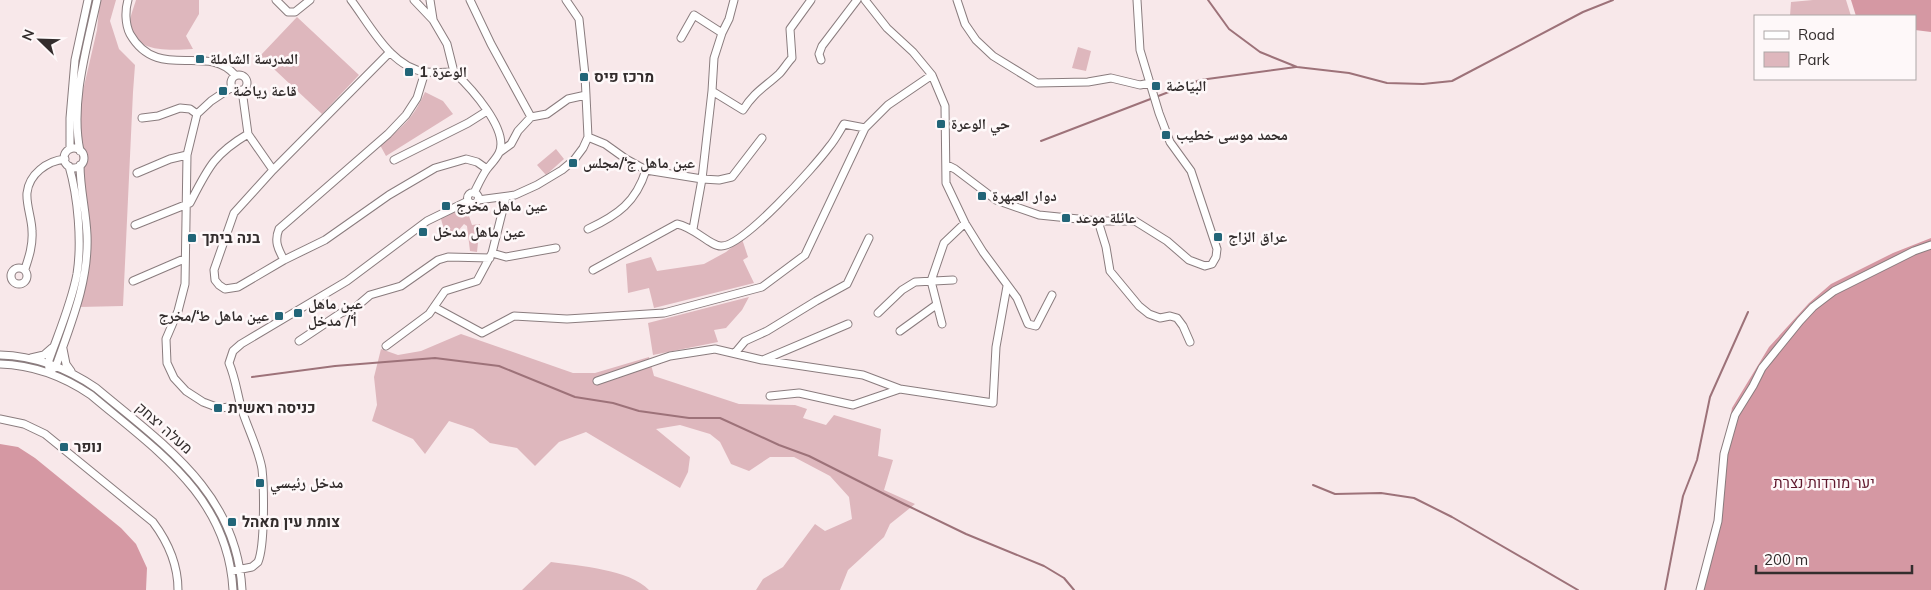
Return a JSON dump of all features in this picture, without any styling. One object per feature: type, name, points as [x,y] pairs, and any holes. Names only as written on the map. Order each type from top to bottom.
[{"type":"street","points":[[70,150],[70,109],[75,60],[88,0]]},
{"type":"street","points":[[80,151],[78,122],[80,90],[97,0]]},
{"type":"street","points":[[128,0],[126,18],[129,31],[136,43],[146,51],[158,58],[172,61],[212,61],[226,66],[235,75]]},
{"type":"street","points":[[276,0],[288,12],[295,12],[310,0]]},
{"type":"street","points":[[351,0],[390,52],[406,64],[425,72],[454,72]]},
{"type":"street","points":[[414,0],[433,20],[447,44],[454,72],[470,86],[487,111],[501,136],[500,152]]},
{"type":"street","points":[[430,0],[433,20]]},
{"type":"street","points":[[470,0],[491,44],[531,117]]},
{"type":"street","points":[[232,571],[252,567],[258,562],[260,557],[263,506],[262,468],[229,363],[233,351],[241,344],[347,280],[427,221],[468,201],[469,194],[506,197],[537,184],[562,170],[574,160],[588,138],[586,96],[579,19],[566,0]]},
{"type":"street","points":[[693,229],[702,180],[714,58],[734,0]]},
{"type":"street","points":[[712,91],[743,110],[753,96],[778,74],[792,58],[790,29],[811,0]]},
{"type":"street","points":[[821,60],[819,54],[822,46],[857,0]]},
{"type":"street","points":[[865,0],[887,28],[913,52],[932,75],[945,106],[946,183],[966,223],[1007,286],[1017,298],[1028,324],[1036,326],[1052,296]]},
{"type":"street","points":[[957,0],[965,24],[976,40],[993,56],[1037,83],[1088,82],[1111,78],[1140,85],[1150,83]]},
{"type":"street","points":[[947,165],[996,200],[1039,214],[1098,221],[1135,221],[1167,242],[1189,260],[1205,266],[1212,264],[1218,249],[1191,171],[1170,142],[1140,50],[1137,0]]},
{"type":"street","points":[[680,38],[694,15],[722,33]]},
{"type":"street","points":[[390,52],[273,170],[234,213],[216,260],[215,280],[219,285],[226,289],[238,287],[284,260],[325,240],[389,195],[434,168],[466,159],[477,162],[487,170]]},
{"type":"street","points":[[284,260],[276,243],[279,229],[406,116],[417,98],[425,72]]},
{"type":"street","points":[[242,74],[247,80],[246,87],[242,90],[236,91],[232,87],[231,80],[235,75],[242,74]]},
{"type":"street","points":[[434,307],[482,333],[514,316],[567,319],[664,313],[762,287],[805,255],[865,128],[888,105],[932,75]]},
{"type":"street","points":[[232,87],[211,101],[197,114],[186,155],[185,284],[178,311],[166,339],[167,363],[174,378],[186,391],[203,402],[219,408],[241,406]]},
{"type":"street","points":[[242,90],[248,134],[273,170]]},
{"type":"street","points":[[476,196],[487,170],[500,152],[511,144],[518,131],[531,117],[546,114],[568,99],[586,96]]},
{"type":"street","points":[[142,118],[158,116],[180,108],[190,109],[197,114]]},
{"type":"street","points":[[394,160],[468,123],[487,111]]},
{"type":"street","points":[[593,270],[678,224],[693,229],[715,246],[724,246],[742,236],[782,200],[829,147],[844,124],[865,128]]},
{"type":"street","points":[[135,225],[190,203],[217,155],[248,134]]},
{"type":"street","points":[[588,138],[605,144],[646,170],[702,180],[719,180],[732,177],[762,138]]},
{"type":"street","points":[[74,148],[80,151],[84,157],[80,165],[87,234],[87,262],[79,300],[56,366],[50,373],[48,363],[71,297],[78,261],[78,218],[69,166],[65,159],[65,154],[74,148]]},
{"type":"street","points":[[137,173],[170,159],[186,155]]},
{"type":"street","points":[[25,269],[32,244],[32,221],[27,193],[29,184],[40,169],[57,160],[65,159]]},
{"type":"street","points":[[69,166],[75,168],[80,165]]},
{"type":"street","points":[[588,229],[611,219],[631,201],[641,186],[646,170]]},
{"type":"street","points":[[187,180],[202,181]]},
{"type":"street","points":[[386,346],[429,314],[445,291],[477,280],[491,256],[506,197]]},
{"type":"street","points":[[1098,221],[1106,247],[1110,271],[1139,306],[1149,314],[1160,318],[1170,316],[1177,318],[1190,342]]},
{"type":"street","points":[[942,324],[931,281],[944,243],[966,223]]},
{"type":"street","points":[[735,353],[745,341],[766,331],[816,300],[847,284],[870,238]]},
{"type":"street","points":[[1700,590],[1718,521],[1724,454],[1732,423],[1762,368],[1813,307],[1834,291],[1914,251],[1931,245]]},
{"type":"street","points":[[299,340],[341,313],[356,307],[370,295],[401,286],[438,260],[448,256],[506,258],[556,248]]},
{"type":"street","points":[[133,281],[184,259]]},
{"type":"street","points":[[878,313],[902,290],[915,282],[953,280]]},
{"type":"street","points":[[597,381],[670,356],[716,349],[762,360],[863,376],[900,389],[993,403],[996,347],[1007,286]]},
{"type":"street","points":[[900,331],[936,305]]},
{"type":"street","points":[[762,360],[848,324]]},
{"type":"street","points":[[31,358],[44,355],[54,346]]},
{"type":"street","points":[[63,346],[66,364],[71,372]]},
{"type":"street","name":"מעלה יצחק","points":[[0,355],[31,358],[71,372],[96,388],[170,450],[199,480],[227,524],[235,546],[242,590]]},
{"type":"street","name":"מעלה יצחק","points":[[0,364],[29,367],[50,373],[70,382],[91,395],[179,470],[198,493],[215,519],[232,571],[233,590]]},
{"type":"street","points":[[770,396],[799,393],[852,405],[900,389]]},
{"type":"street","points":[[0,419],[24,424],[45,434],[153,522],[161,532],[172,555],[176,568],[178,590]]},
{"type":"green space","points":[[100,0],[116,0],[110,21],[119,49],[135,65],[123,306],[79,307],[86,272],[88,205],[77,143],[82,95],[97,30]]},
{"type":"green space","points":[[136,0],[199,0],[199,14],[186,36],[193,49],[154,48],[137,40],[132,33],[130,23]]},
{"type":"green space","points":[[1846,0],[1851,15],[1790,15],[1791,2]]},
{"type":"green space","points":[[1851,0],[1931,0],[1931,32],[1916,30],[1916,15],[1856,15]]},
{"type":"green space","points":[[297,17],[359,75],[322,114],[260,56]]},
{"type":"green space","points":[[1078,47],[1091,51],[1086,71],[1072,68]]},
{"type":"green space","points":[[425,92],[443,101],[453,114],[386,156],[380,145],[406,122]]},
{"type":"green space","points":[[556,149],[564,159],[546,175],[537,165]]},
{"type":"green space","points":[[467,210],[472,225],[480,224],[477,252],[470,251],[467,226],[464,224],[458,231],[445,233],[441,219],[454,212]]},
{"type":"green space","name":"יער מורדות נצרת","points":[[1931,238],[1931,590],[1696,590],[1716,515],[1720,454],[1732,408],[1769,347],[1809,303],[1831,284],[1893,253]]},
{"type":"green space","points":[[742,239],[748,257],[743,260],[754,283],[654,308],[649,288],[628,293],[626,264],[651,257],[657,271],[704,264],[726,252]]},
{"type":"green space","points":[[749,297],[742,310],[726,328],[714,330],[718,342],[653,355],[648,323]]},
{"type":"green space","points":[[461,334],[573,373],[595,373],[649,357],[654,376],[739,404],[795,405],[807,409],[803,418],[826,425],[834,415],[881,429],[878,456],[893,460],[884,490],[915,504],[890,524],[884,537],[848,570],[840,590],[756,590],[763,579],[783,567],[815,524],[825,531],[852,519],[849,497],[830,476],[794,457],[770,457],[749,471],[731,464],[720,442],[710,434],[680,425],[656,429],[690,457],[688,472],[680,488],[586,432],[559,442],[535,466],[517,448],[490,443],[473,429],[449,421],[425,454],[413,439],[372,421],[377,405],[374,377],[381,349],[398,355],[421,351]]},
{"type":"green space","points":[[0,444],[18,447],[35,458],[121,528],[136,544],[147,568],[146,590],[0,590]]},
{"type":"green space","points":[[551,562],[617,573],[629,577],[649,590],[522,590]]},
{"type":"waterway","points":[[1208,0],[1229,29],[1260,52],[1297,67],[1349,73],[1387,83],[1423,84],[1452,81],[1583,12],[1613,0]]},
{"type":"waterway","points":[[1041,141],[1200,80],[1296,67]]},
{"type":"waterway","points":[[1665,590],[1683,496],[1697,460],[1710,397],[1748,312]]},
{"type":"waterway","points":[[252,377],[335,366],[435,358],[499,366],[575,397],[613,403],[639,411],[689,418],[720,418],[779,445],[809,456],[966,534],[1044,566],[1064,578],[1074,590]]},
{"type":"waterway","points":[[1313,485],[1335,494],[1381,493],[1414,498],[1452,517],[1578,590]]},
{"type":"place","name":"المدرسة الشاملة","points":[[200,59]]},
{"type":"place","name":"الوعرة 1","points":[[409,72]]},
{"type":"place","name":"מרכז פיס","points":[[584,77]]},
{"type":"place","name":"البيّاضة","points":[[1156,86]]},
{"type":"place","name":"قاعة رياضة","points":[[223,91]]},
{"type":"place","name":"حي الوعرة","points":[[941,124]]},
{"type":"place","name":"محمد موسى خطيب","points":[[1166,135]]},
{"type":"place","name":"عين ماهل ج‘/مجلس","points":[[573,163]]},
{"type":"place","name":"دوار العبهرة","points":[[982,196]]},
{"type":"place","name":"عين ماهل مخرج","points":[[446,206]]},
{"type":"place","name":"عائلة موعد","points":[[1066,218]]},
{"type":"place","name":"عين ماهل مدخل","points":[[423,232]]},
{"type":"place","name":"عراق الزاج","points":[[1218,237]]},
{"type":"place","name":"בנה ביתך","points":[[192,238]]},
{"type":"place","name":"عين ماهل أ‘/ مدخل","points":[[298,313]]},
{"type":"place","name":"عين ماهل ط‘/مخرج","points":[[279,316]]},
{"type":"place","name":"כניסה ראשית","points":[[218,408]]},
{"type":"place","name":"נופר","points":[[64,447]]},
{"type":"place","name":"مدخل رئيسي","points":[[260,483]]},
{"type":"place","name":"צומת עין מאהל","points":[[232,522]]}]
